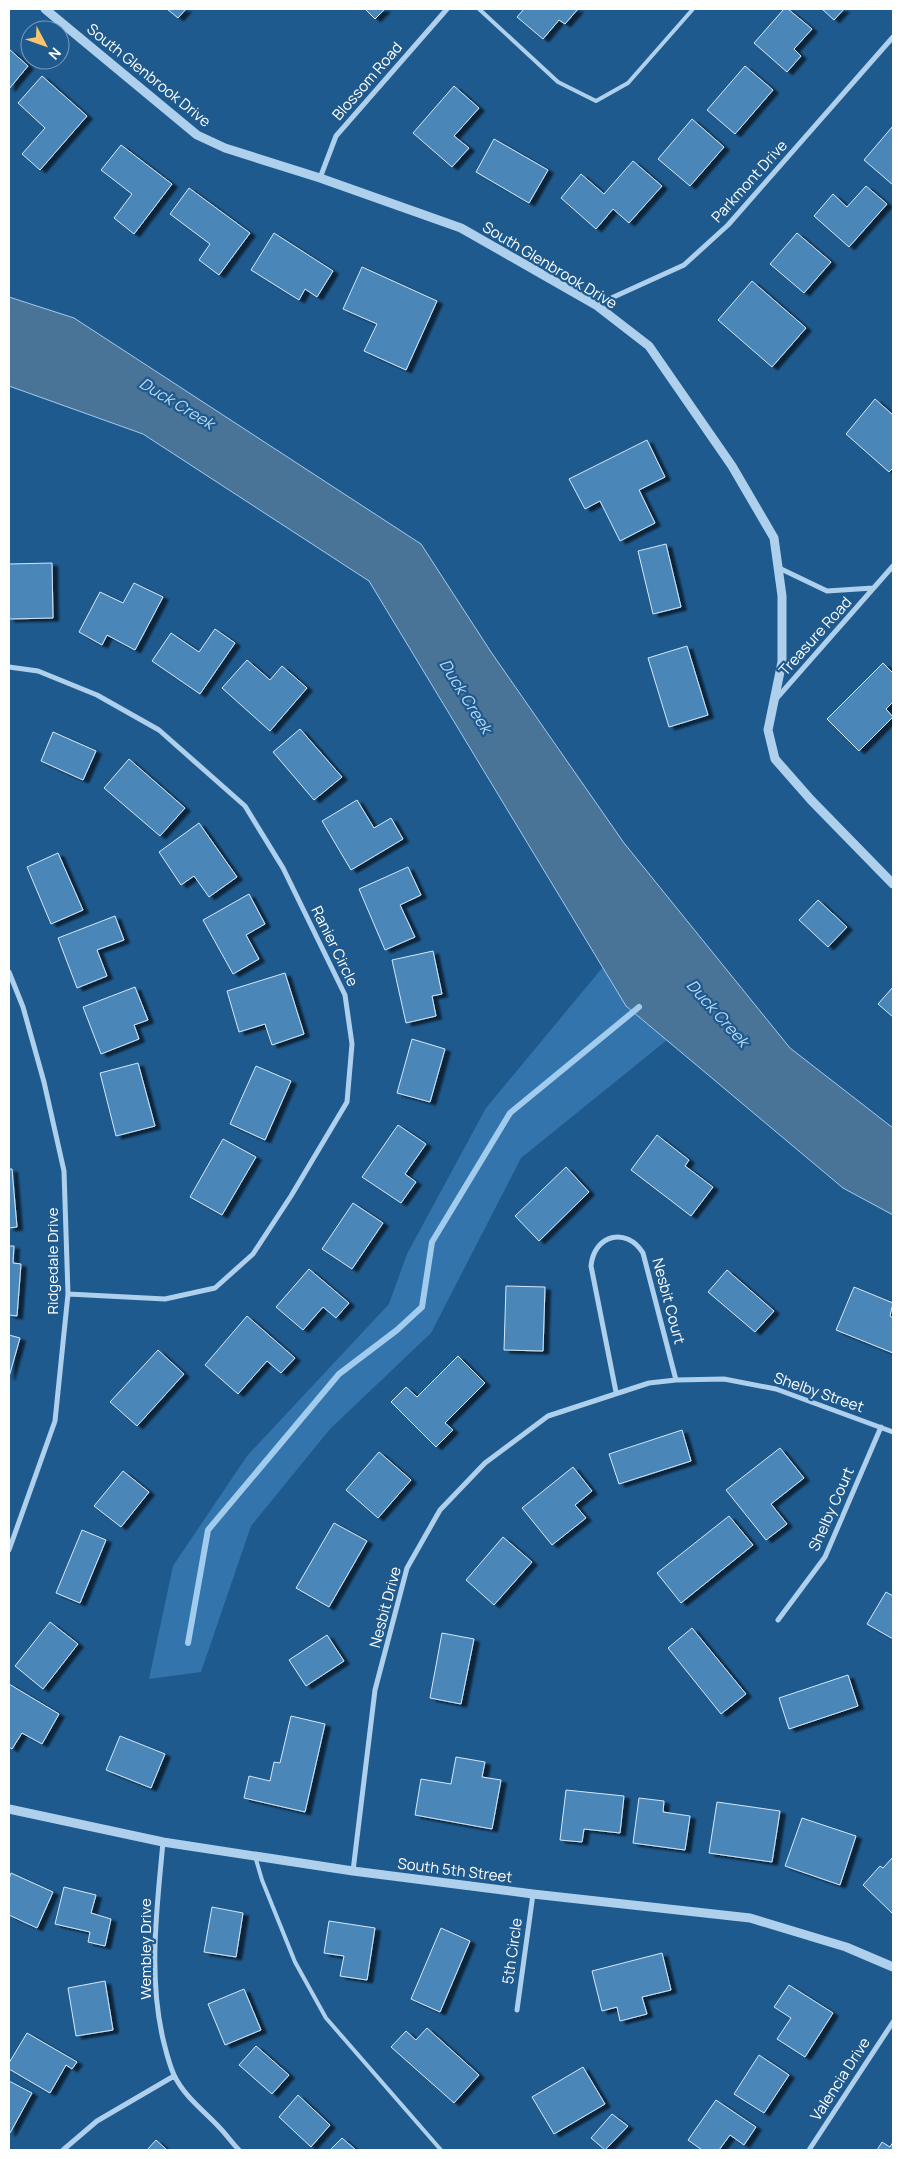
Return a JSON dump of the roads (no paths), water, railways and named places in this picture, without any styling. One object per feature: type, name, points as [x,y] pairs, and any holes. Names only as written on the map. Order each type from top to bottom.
[{"type":"street","name":"South Glenbrook Drive","points":[[45,9],[197,135],[225,148],[320,178],[461,228],[596,304],[649,346],[727,458],[774,538],[782,596],[782,662],[768,730],[775,759],[811,800],[893,884]]},
{"type":"street","name":"Blossom Road","points":[[320,178],[336,136],[447,9]]},
{"type":"street","name":"Parkmont Drive","points":[[596,304],[684,265],[699,252],[728,225],[893,37]]},
{"type":"street","name":"Treasure Road","points":[[775,700],[893,566]]},
{"type":"street","name":"Treasure Road","points":[[778,568],[827,590],[873,588]]},
{"type":"street","name":"Ranier Circle","points":[[9,667],[38,671],[97,695],[159,730],[245,806],[283,868],[345,995],[352,1044],[346,1102],[291,1196],[253,1254],[215,1288],[165,1299],[68,1294]]},
{"type":"street","name":"Ridgedale Drive","points":[[9,972],[26,1016],[44,1082],[64,1171],[68,1294],[55,1421],[9,1550]]},
{"type":"street","name":"Nesbit Court","points":[[616,1392],[591,1266],[595,1250],[600,1243],[616,1237],[632,1240],[643,1253],[676,1380]]},
{"type":"street","name":"Shelby Street","points":[[616,1392],[649,1383],[676,1380],[724,1379],[776,1389],[893,1432]]},
{"type":"street","name":"Nesbit Drive","points":[[352,1871],[375,1690],[407,1568],[440,1510],[485,1463],[548,1416],[616,1392]]},
{"type":"street","name":"Shelby Court","points":[[778,1620],[825,1557],[881,1427]]},
{"type":"street","name":"South 5th Street","points":[[9,1809],[163,1842],[352,1871],[533,1894],[750,1918],[846,1947],[893,1967]]},
{"type":"street","name":"Wembley Drive","points":[[163,1842],[155,1922],[154,1982],[159,2021],[174,2076],[190,2098],[239,2150]]},
{"type":"street","name":"5th Circle","points":[[517,2010],[533,1894]]},
{"type":"street","name":"Valencia Drive","points":[[809,2150],[893,2022]]},
{"type":"street","points":[[64,2150],[97,2121],[174,2076]]},
{"type":"lane","points":[[479,9],[558,82],[596,101],[628,83],[693,9]]},
{"type":"lane","points":[[256,1856],[262,1880],[295,1962],[326,2018],[441,2150]]},
{"type":"water","name":"Duck Creek","points":[[9,297],[74,318],[421,544],[491,652],[624,843],[790,1048],[893,1128],[893,1215],[843,1188],[626,1006],[369,581],[143,434],[9,386]]},
{"type":"waterway","points":[[188,1643],[208,1530],[339,1374],[397,1330],[422,1307],[432,1242],[510,1113],[639,1007]]}]
